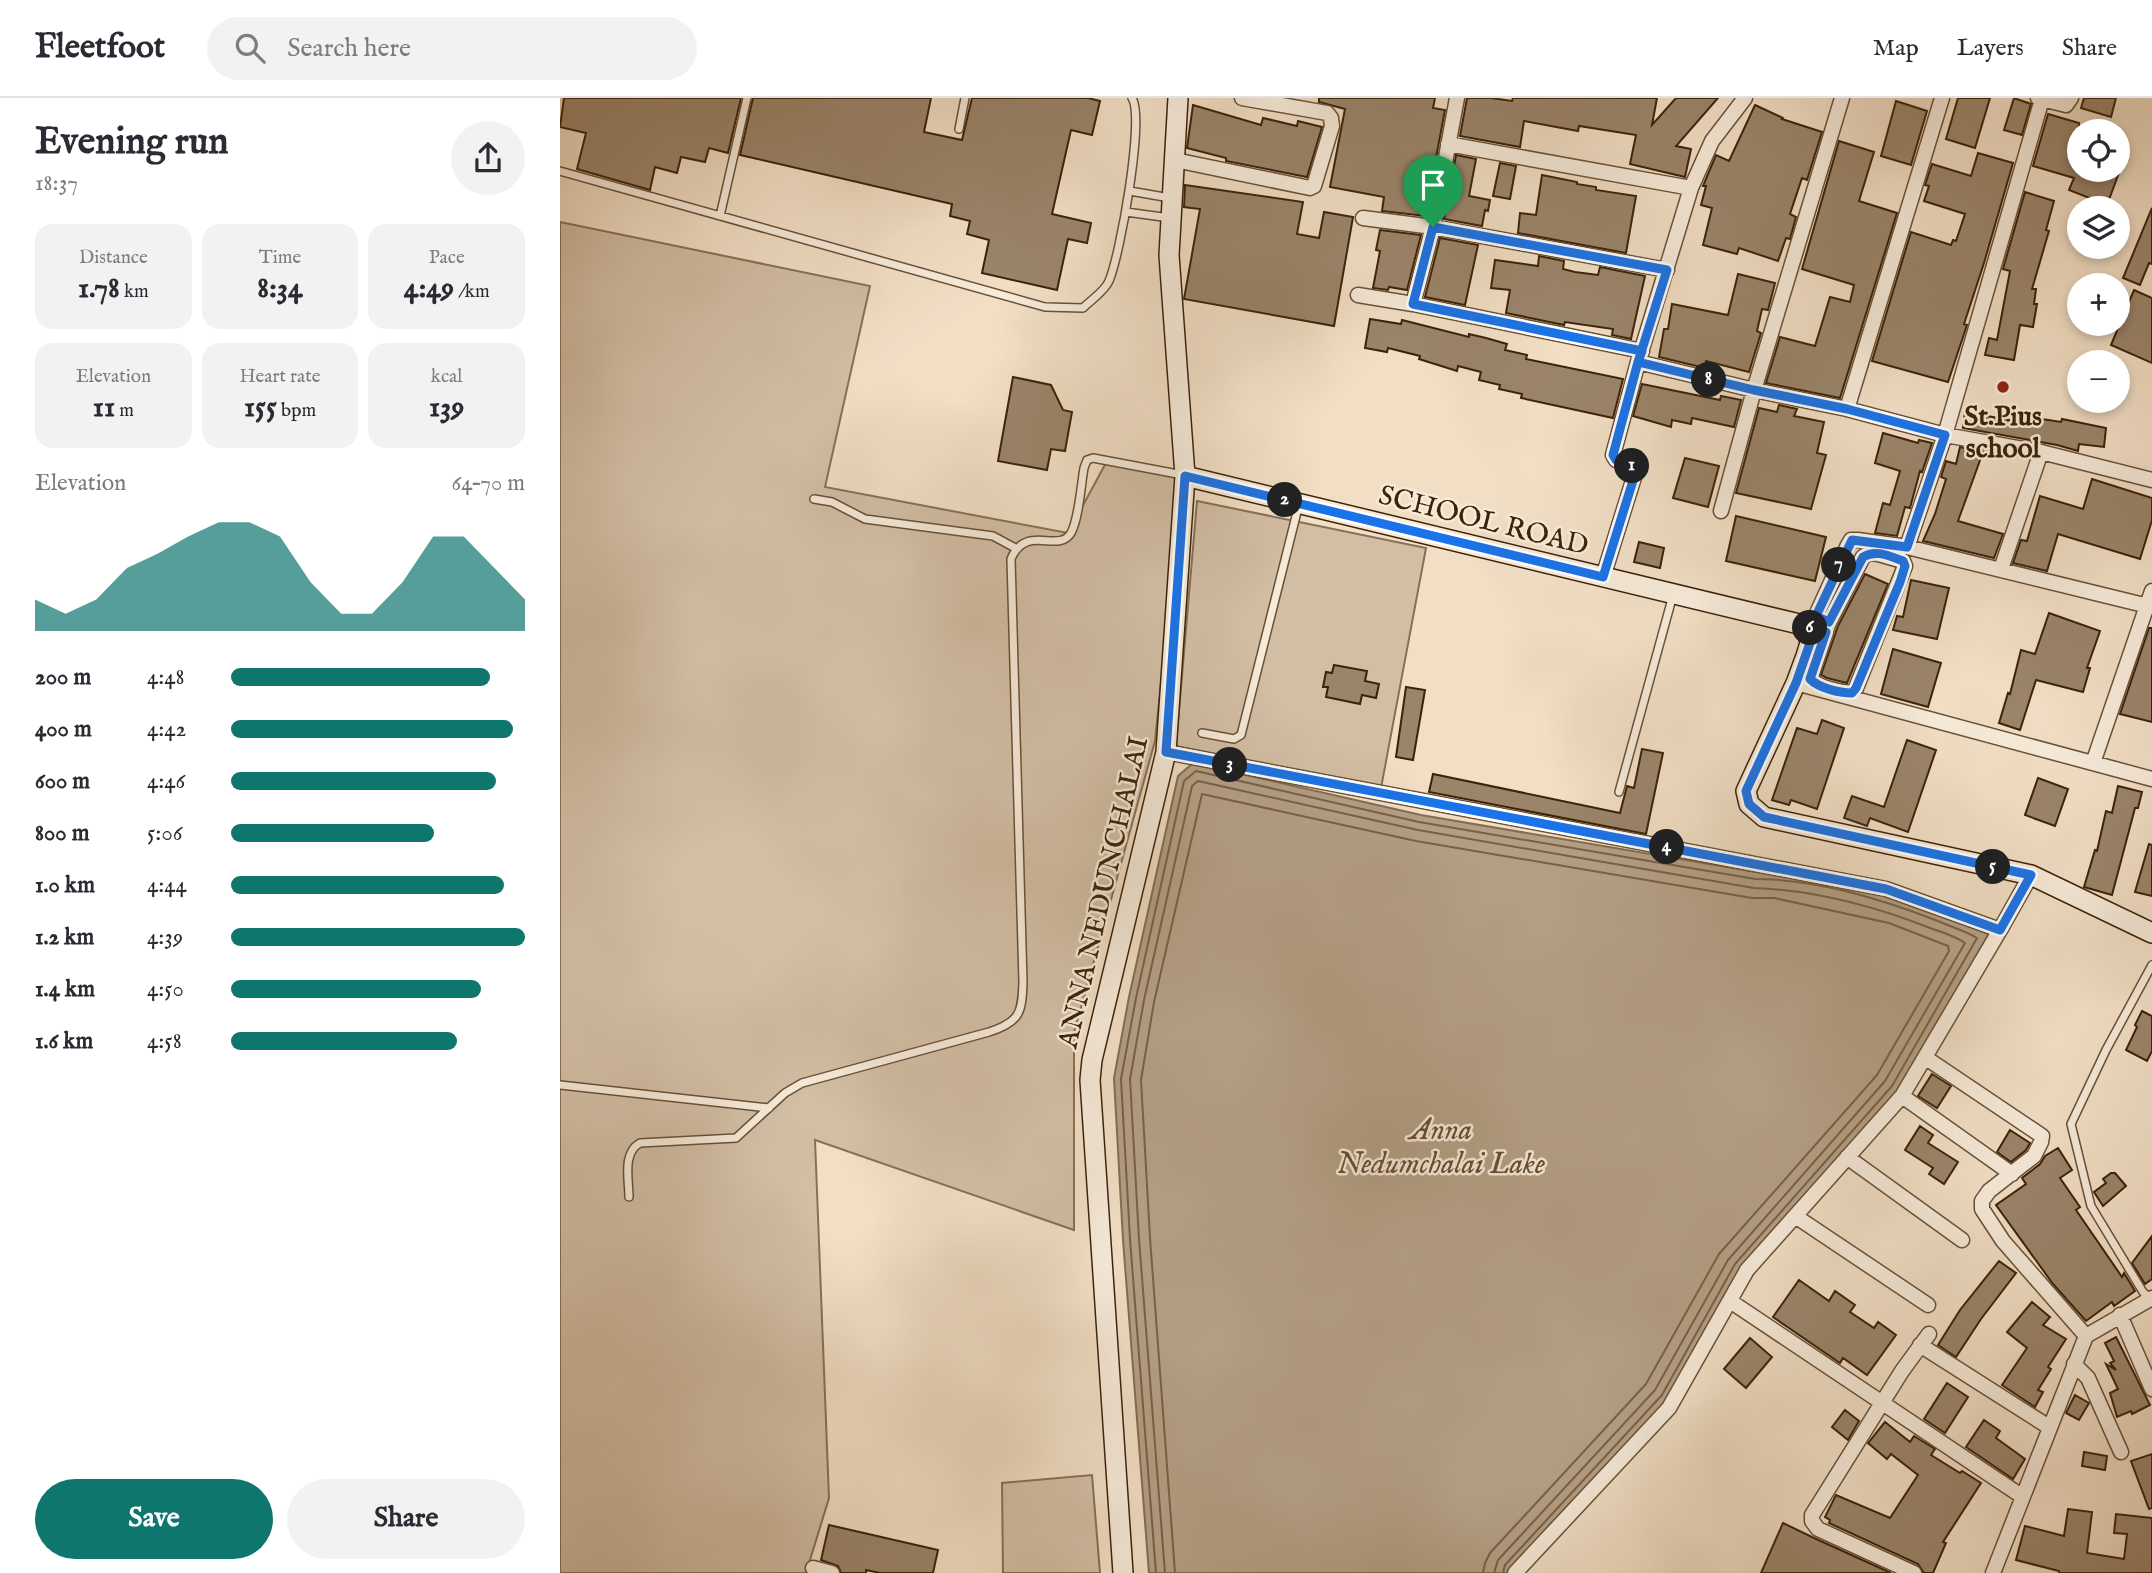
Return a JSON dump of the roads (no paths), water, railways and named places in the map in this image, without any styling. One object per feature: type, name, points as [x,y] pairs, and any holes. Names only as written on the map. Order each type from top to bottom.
[{"type":"street","name":"ANNA NEDUNCHALAI","points":[[1123,1573],[1090,1070],[1166,752],[1185,476],[1169,255],[1178,98]]},
{"type":"street","points":[[1175,160],[1310,188],[1314,186],[1332,126],[1329,116],[1242,98]]},
{"type":"street","points":[[1413,304],[1433,227],[1457,98]]},
{"type":"street","points":[[1603,577],[1636,471],[1634,466],[1616,460],[1613,455],[1640,356],[1691,188],[1712,141],[1745,98]]},
{"type":"street","points":[[1721,510],[1754,390],[1842,98]]},
{"type":"street","points":[[1847,409],[1942,98]]},
{"type":"street","points":[[1907,547],[1945,435],[2040,99],[2064,101]]},
{"type":"street","points":[[1448,144],[1691,188]]},
{"type":"street","points":[[1363,218],[1433,227],[1667,270]]},
{"type":"street","points":[[1358,295],[1413,304],[1640,356],[1754,390],[1847,409],[1945,435],[2041,452],[2152,480]]},
{"type":"street","points":[[2001,569],[2041,452]]},
{"type":"street","name":"SCHOOL ROAD","points":[[1185,476],[1799,624],[1818,625]]},
{"type":"street","points":[[2093,762],[2150,601],[1907,547],[1852,540],[1796,683],[1746,791],[1749,804],[1764,817],[2031,875],[2152,933]]},
{"type":"street","points":[[1871,552],[1903,561],[1905,566],[1900,582],[1852,693],[1815,684],[1810,679],[1818,625],[1863,557],[1871,552]]},
{"type":"street","points":[[1796,683],[2152,779]]},
{"type":"street","points":[[1166,752],[1886,889],[2000,930]]},
{"type":"street","points":[[1516,1573],[1669,1408],[1747,1270],[1902,1096],[2031,875]]},
{"type":"street","points":[[1926,1058],[2042,1136],[2034,1156],[1984,1196],[1984,1216],[2086,1336]]},
{"type":"street","points":[[1902,1096],[2012,1174]]},
{"type":"street","points":[[1847,1157],[1962,1240]]},
{"type":"street","points":[[1795,1216],[1928,1305]]},
{"type":"street","points":[[1993,1573],[2086,1336],[2151,1299]]},
{"type":"street","points":[[1730,1301],[2023,1497]]},
{"type":"street","points":[[2120,1315],[2152,1389]]},
{"type":"street","points":[[1914,1573],[1818,1529],[1812,1521],[1814,1510],[1925,1339],[2049,1427]]},
{"type":"street","points":[[2074,1364],[2088,1378],[2122,1452]]},
{"type":"street","points":[[813,1568],[832,1573]]},
{"type":"lane","points":[[720,216],[747,98]]},
{"type":"lane","points":[[958,129],[965,98]]},
{"type":"lane","points":[[560,171],[1045,306],[1083,308],[1108,284],[1124,231],[1130,191],[1135,115],[1135,102],[1132,98]]},
{"type":"lane","points":[[1130,191],[1172,208]]},
{"type":"lane","points":[[1126,212],[1172,208]]},
{"type":"lane","points":[[629,1197],[629,1155],[633,1147],[640,1143],[732,1139],[802,1083],[1003,1028],[1017,1018],[1021,1010],[1023,982],[1009,569],[1011,559],[1017,549],[1028,540],[1058,541],[1068,537],[1074,525],[1087,460],[1093,458],[1185,476]]},
{"type":"lane","points":[[814,499],[832,502],[865,519],[993,536],[1017,549]]},
{"type":"lane","points":[[1202,733],[1234,739],[1241,735],[1300,503]]},
{"type":"lane","points":[[1619,792],[1673,594]]},
{"type":"lane","points":[[2151,1299],[2143,1292],[2091,1206],[2071,1124],[2106,1050],[2152,965]]},
{"type":"lane","points":[[560,1085],[769,1108]]},
{"type":"water","name":"Anna Nedumchalai Lake","points":[[1193,763],[1421,815],[1756,872],[1776,872],[1897,898],[1989,934],[1898,1090],[1741,1268],[1668,1400],[1507,1573],[1149,1573],[1123,1240],[1114,1078],[1129,997],[1178,776]]},
{"type":"place","name":"St.Pius school","points":[[2003,387]]}]
